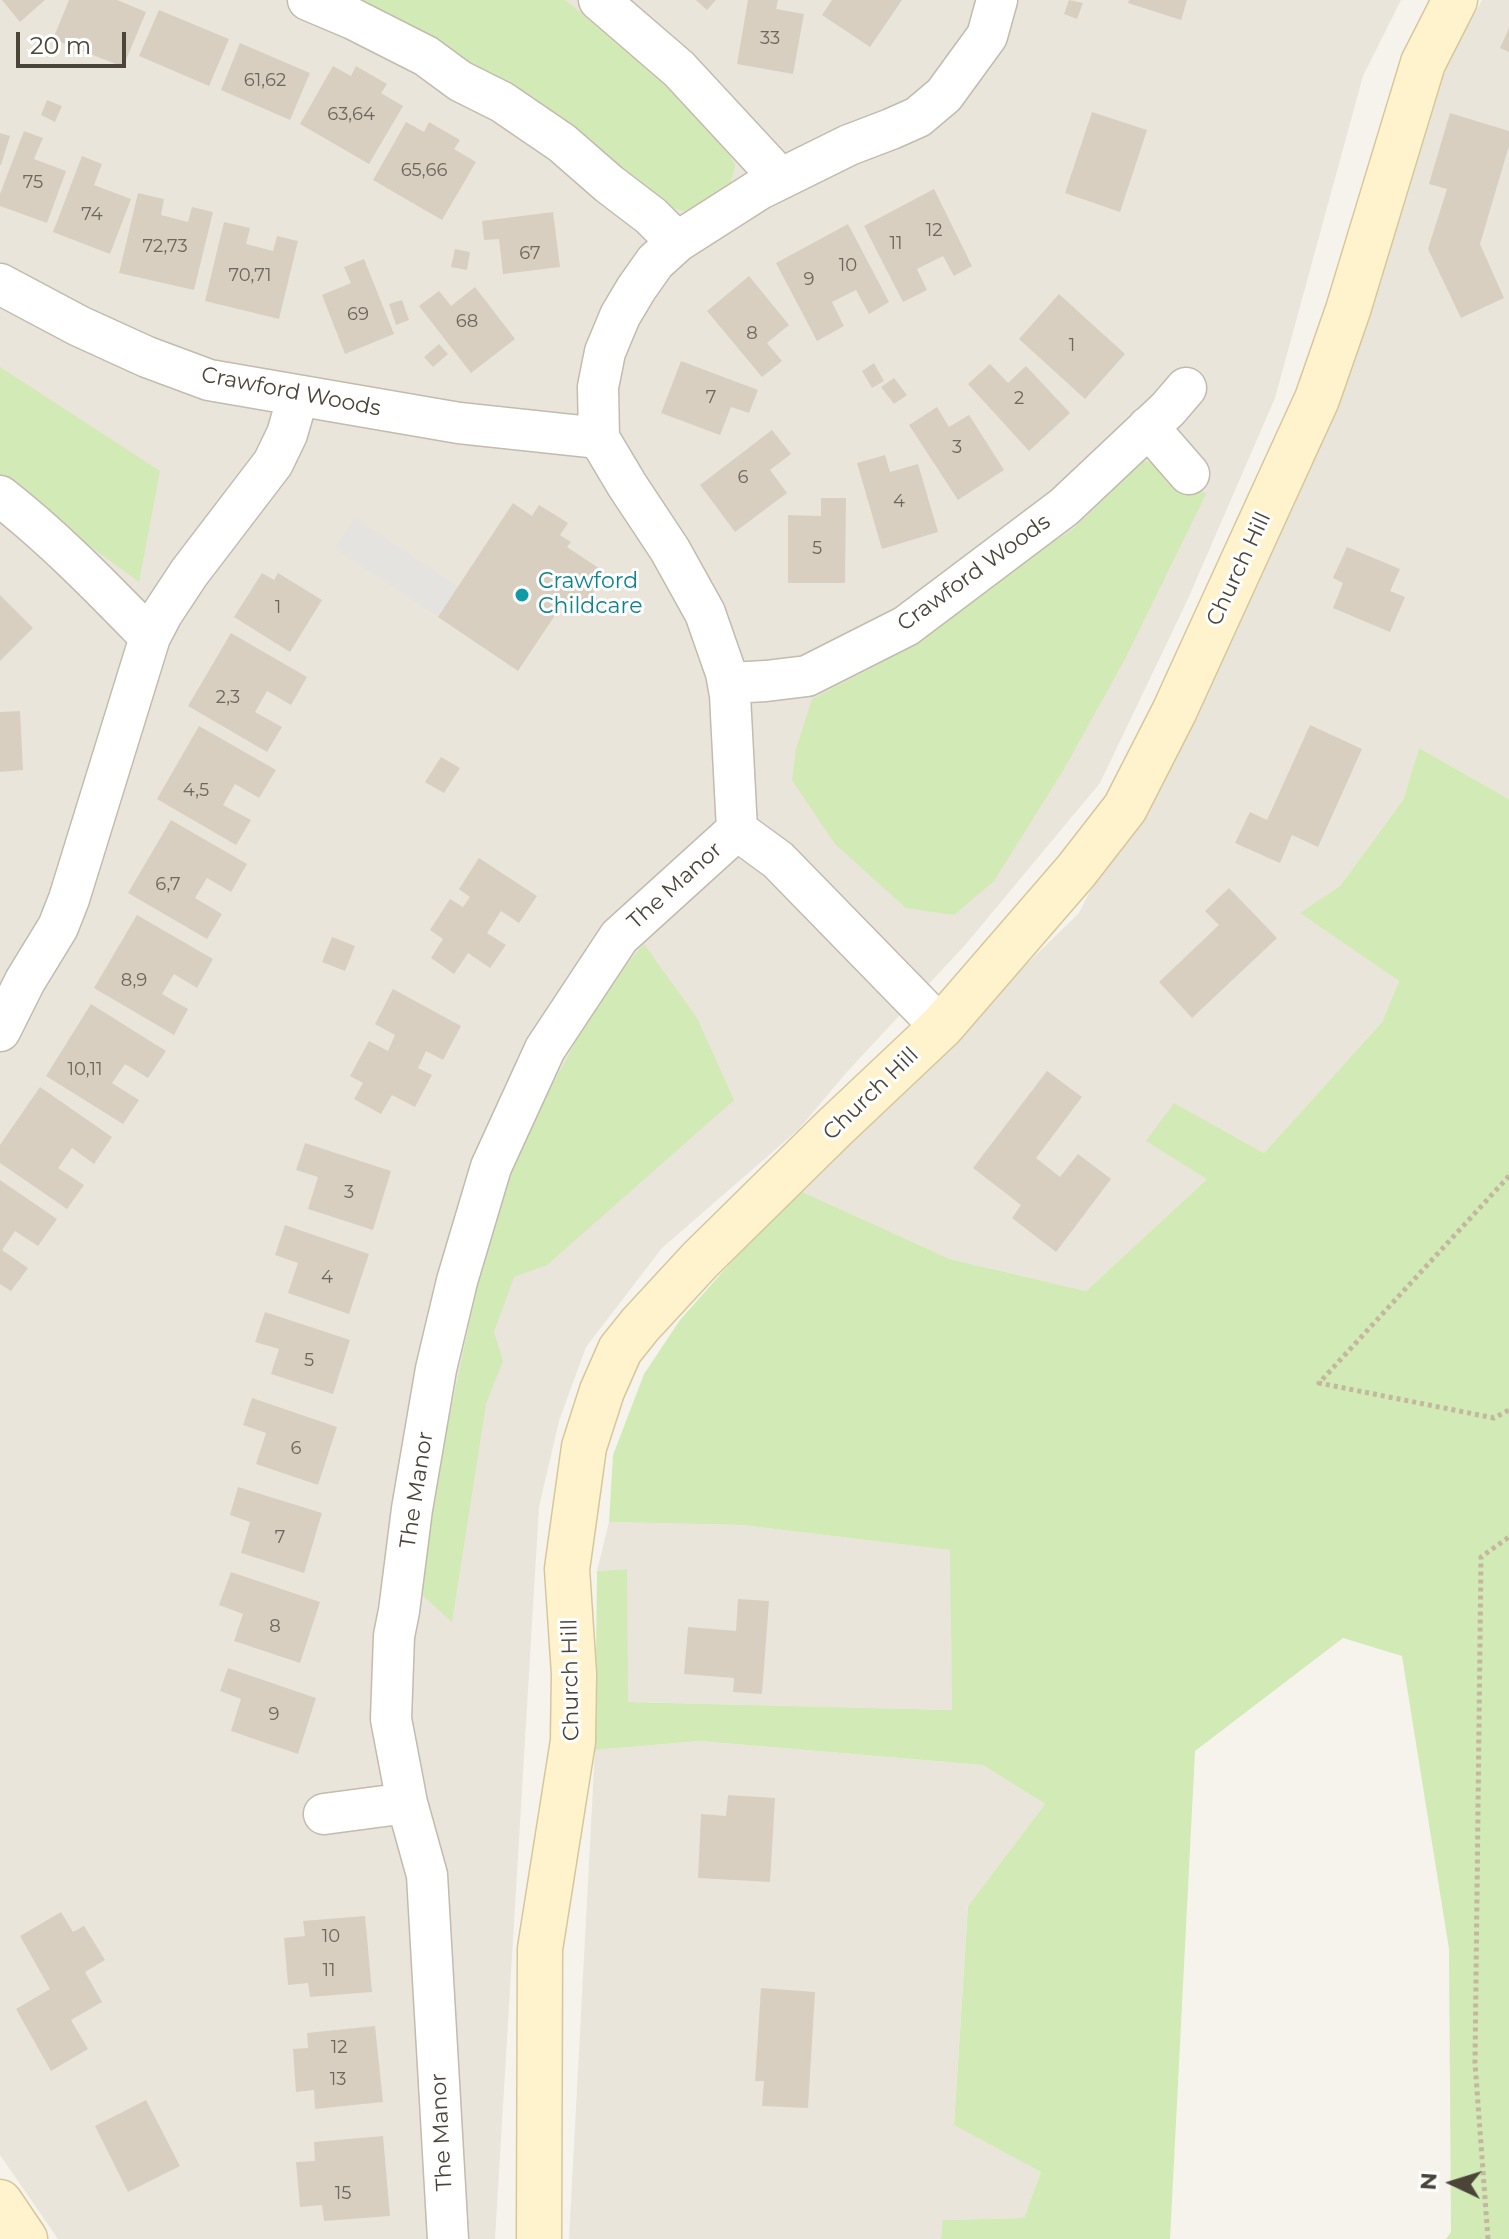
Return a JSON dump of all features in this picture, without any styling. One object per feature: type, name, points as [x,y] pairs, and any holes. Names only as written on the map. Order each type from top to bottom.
[{"type":"street","points":[[308,0],[426,56],[460,81],[502,102],[562,143],[651,216],[677,242]]},
{"type":"street","points":[[599,0],[679,69],[780,178]]},
{"type":"street","points":[[941,1027],[778,860],[737,830],[729,683],[705,613],[670,550],[599,438],[598,387],[605,352],[620,316],[655,262],[710,219],[780,178],[918,117],[949,91],[987,36],[997,0]]},
{"type":"street","name":"Church Hill","points":[[539,2239],[540,1949],[573,1741],[574,1674],[567,1569],[584,1447],[602,1391],[620,1350],[640,1325],[700,1260],[941,1027],[1076,871],[1125,808],[1174,712],[1317,399],[1348,310],[1423,63],[1455,0]]},
{"type":"street","name":"Crawford Woods","points":[[0,284],[79,326],[147,357],[209,380],[459,423],[599,438]]},
{"type":"street","name":"Crawford Woods","points":[[729,683],[807,676],[906,626],[1064,507],[1168,409],[1186,388]]},
{"type":"street","points":[[0,1031],[10,988],[49,944],[69,899],[150,637],[189,573],[273,463],[287,434],[298,396]]},
{"type":"street","points":[[1148,427],[1189,474]]},
{"type":"street","points":[[0,496],[40,528],[150,637]]},
{"type":"street","name":"The Manor","points":[[448,2239],[427,1875],[407,1803],[391,1719],[394,1636],[436,1369],[483,1188],[545,1049],[619,937],[737,830]]},
{"type":"street","points":[[324,1814],[407,1803]]},
{"type":"street","points":[[0,2202],[25,2239]]},
{"type":"path","points":[[1509,1176],[1319,1383],[1494,1418],[1509,1410]]},
{"type":"path","points":[[1488,2239],[1475,2063],[1481,1557],[1509,1537]]},
{"type":"shaded area","points":[[0,0],[1401,0],[1363,76],[1275,398],[1187,601],[1100,783],[966,944],[846,1073],[799,1129],[662,1248],[586,1347],[559,1421],[539,1507],[495,2239],[58,2239],[0,2155]]},
{"type":"shaded area","points":[[1482,0],[1509,0],[1509,799],[1419,748],[1403,800],[1340,886],[1301,913],[1399,981],[1382,1022],[1264,1153],[1175,1104],[1208,1178],[1086,1291],[950,1259],[796,1189],[1079,913],[1295,486],[1426,101]]},
{"type":"shaded area","points":[[354,518],[458,587],[438,617],[335,548]]},
{"type":"shaded area","points":[[609,1522],[742,1525],[951,1550],[952,1710],[627,1702],[627,1569],[597,1571]]},
{"type":"shaded area","points":[[699,1741],[983,1765],[1045,1804],[968,1906],[954,2124],[1041,2172],[1024,2218],[944,2220],[941,2239],[569,2239],[595,1750]]},
{"type":"green space","points":[[350,0],[565,0],[641,60],[699,117],[724,146],[735,165],[730,185],[688,212],[665,206]]},
{"type":"green space","points":[[0,367],[160,471],[139,582],[0,480]]},
{"type":"green space","points":[[1139,460],[1169,467],[1206,494],[1126,657],[1064,769],[994,881],[954,915],[906,908],[835,844],[792,780],[796,749],[812,699],[877,665],[997,578],[1072,530],[1121,483]]},
{"type":"green space","points":[[1419,748],[1509,799],[1509,2239],[1446,2239],[1451,2232],[1449,1949],[1402,1656],[1343,1638],[1195,1751],[1170,2239],[941,2239],[943,2220],[1024,2218],[1041,2172],[954,2125],[968,1906],[1045,1804],[983,1765],[699,1741],[595,1750],[597,1571],[627,1569],[628,1702],[952,1710],[950,1550],[742,1525],[609,1522],[613,1455],[644,1374],[680,1320],[796,1189],[950,1259],[1086,1291],[1207,1179],[1146,1141],[1174,1103],[1264,1153],[1382,1022],[1399,981],[1300,913],[1340,886],[1403,800]]},
{"type":"green space","points":[[644,944],[697,1018],[734,1100],[547,1265],[514,1277],[494,1332],[503,1361],[486,1404],[452,1622],[419,1592],[436,1480],[480,1273],[507,1176],[602,993]]},
{"type":"building","points":[[2,0],[45,0],[20,22]]},
{"type":"building","points":[[69,0],[117,0],[146,12],[123,67],[53,39]]},
{"type":"building","points":[[696,0],[716,0],[707,10]]},
{"type":"building","points":[[748,0],[778,0],[776,9],[804,14],[793,74],[737,64]]},
{"type":"building","points":[[832,0],[902,0],[870,47],[822,15]]},
{"type":"building","points":[[1069,0],[1083,3],[1077,19],[1064,14]]},
{"type":"building","points":[[1129,0],[1187,0],[1181,20],[1128,3]]},
{"type":"building","points":[[159,10],[229,39],[209,86],[139,56]]},
{"type":"building","points":[[1509,28],[1509,52],[1500,48]]},
{"type":"building","points":[[240,43],[310,73],[290,120],[221,90]]},
{"type":"building","points":[[333,66],[351,76],[356,66],[387,84],[381,93],[403,106],[369,164],[300,124]]},
{"type":"building","points":[[47,100],[62,106],[55,122],[41,115]]},
{"type":"building","points":[[1092,112],[1147,130],[1120,212],[1065,193]]},
{"type":"building","points":[[1450,113],[1509,131],[1509,146],[1480,244],[1504,298],[1461,318],[1428,249],[1447,189],[1429,184]]},
{"type":"building","points":[[406,122],[424,132],[429,122],[460,140],[454,149],[476,162],[442,220],[373,180]]},
{"type":"building","points":[[24,131],[43,138],[34,159],[66,171],[47,223],[0,206],[0,194]]},
{"type":"building","points":[[0,133],[10,136],[1,165],[0,165]]},
{"type":"building","points":[[82,156],[102,164],[94,185],[131,199],[110,254],[53,232]]},
{"type":"building","points":[[934,189],[972,266],[954,276],[943,256],[917,269],[927,290],[903,302],[864,226]]},
{"type":"building","points":[[138,193],[164,199],[161,215],[188,222],[192,207],[213,212],[194,290],[119,273]]},
{"type":"building","points":[[553,212],[560,267],[503,274],[499,239],[484,240],[482,221]]},
{"type":"building","points":[[224,222],[250,228],[246,244],[273,251],[277,236],[298,241],[279,319],[205,301]]},
{"type":"building","points":[[848,224],[889,302],[869,314],[856,290],[832,302],[844,326],[817,341],[776,263]]},
{"type":"building","points":[[455,249],[470,252],[467,270],[451,267]]},
{"type":"building","points":[[364,259],[394,334],[345,354],[322,295],[351,283],[344,267]]},
{"type":"building","points":[[749,276],[789,325],[767,343],[782,361],[762,377],[707,311]]},
{"type":"building","points":[[475,287],[515,339],[471,373],[419,306],[439,291],[451,306]]},
{"type":"building","points":[[1059,294],[1125,354],[1085,399],[1019,339]]},
{"type":"building","points":[[402,300],[409,320],[396,325],[389,304]]},
{"type":"building","points":[[439,344],[448,354],[433,367],[424,357]]},
{"type":"building","points":[[681,361],[758,390],[749,413],[731,407],[720,435],[661,413]]},
{"type":"building","points":[[874,363],[884,381],[872,388],[862,371]]},
{"type":"building","points":[[990,364],[1008,383],[1026,366],[1070,413],[1029,451],[968,384]]},
{"type":"building","points":[[894,378],[907,395],[894,404],[881,387]]},
{"type":"building","points":[[937,407],[949,427],[969,415],[1004,470],[958,500],[909,425]]},
{"type":"building","points":[[772,430],[791,454],[770,470],[787,493],[735,532],[700,485]]},
{"type":"building","points":[[885,455],[890,472],[918,464],[938,532],[882,549],[857,463]]},
{"type":"building","points":[[821,498],[846,498],[845,583],[788,583],[788,515],[821,516]]},
{"type":"building","name":"Crawford Childcare","points":[[513,503],[532,516],[539,505],[568,523],[560,535],[571,542],[567,547],[606,573],[579,614],[563,603],[518,671],[438,617]]},
{"type":"building","points":[[1347,547],[1400,569],[1390,591],[1405,597],[1390,632],[1333,608],[1343,583],[1333,578]]},
{"type":"building","points":[[262,573],[274,580],[278,573],[322,600],[290,652],[234,617]]},
{"type":"building","points":[[0,595],[33,628],[0,661]]},
{"type":"building","points":[[231,633],[307,677],[291,705],[267,691],[255,712],[282,727],[267,752],[188,706]]},
{"type":"building","points":[[20,711],[23,770],[0,772],[0,712]]},
{"type":"building","points":[[1310,725],[1362,749],[1318,847],[1292,835],[1280,863],[1235,843],[1250,812],[1267,820]]},
{"type":"building","points":[[199,726],[276,770],[259,798],[235,784],[223,805],[251,820],[236,845],[157,799]]},
{"type":"building","points":[[441,757],[460,768],[444,793],[425,782]]},
{"type":"building","points":[[171,820],[247,864],[231,892],[207,878],[195,898],[222,914],[207,939],[128,893]]},
{"type":"building","points":[[479,858],[537,896],[519,923],[501,911],[487,933],[506,945],[490,968],[468,953],[454,974],[431,958],[443,939],[430,930],[450,899],[463,907],[470,897],[459,889]]},
{"type":"building","points":[[1229,888],[1277,938],[1192,1018],[1159,982],[1219,925],[1205,911]]},
{"type":"building","points":[[137,915],[213,959],[197,988],[174,974],[162,994],[188,1009],[174,1035],[94,988]]},
{"type":"building","points":[[332,937],[355,946],[345,971],[322,962]]},
{"type":"building","points":[[393,989],[461,1026],[443,1060],[426,1051],[418,1068],[432,1075],[415,1107],[392,1095],[381,1114],[354,1099],[363,1083],[350,1076],[369,1041],[388,1051],[395,1035],[375,1024]]},
{"type":"building","points":[[91,1004],[166,1051],[148,1078],[125,1064],[112,1083],[139,1100],[123,1124],[46,1076]]},
{"type":"building","points":[[1047,1071],[1082,1097],[1036,1158],[1060,1177],[1078,1154],[1111,1179],[1056,1252],[1012,1218],[1021,1205],[973,1168]]},
{"type":"building","points":[[40,1087],[112,1137],[94,1164],[72,1148],[58,1168],[84,1185],[67,1209],[0,1163],[0,1145]]},
{"type":"building","points":[[305,1143],[391,1171],[373,1230],[308,1209],[318,1177],[296,1170]]},
{"type":"building","points":[[0,1180],[57,1219],[38,1246],[15,1231],[2,1250],[28,1268],[11,1291],[0,1284]]},
{"type":"building","points":[[285,1225],[369,1254],[349,1314],[288,1293],[298,1263],[275,1255]]},
{"type":"building","points":[[265,1312],[350,1340],[333,1394],[271,1374],[279,1349],[255,1342]]},
{"type":"building","points":[[252,1398],[337,1427],[318,1485],[256,1464],[266,1433],[243,1425]]},
{"type":"building","points":[[238,1487],[322,1513],[304,1573],[241,1553],[250,1522],[230,1515]]},
{"type":"building","points":[[231,1572],[320,1602],[300,1663],[234,1641],[243,1614],[219,1605]]},
{"type":"building","points":[[738,1599],[769,1601],[762,1694],[733,1692],[734,1678],[684,1674],[688,1627],[736,1631]]},
{"type":"building","points":[[228,1668],[316,1698],[298,1754],[231,1731],[241,1699],[220,1691]]},
{"type":"building","points":[[728,1795],[775,1798],[770,1882],[698,1878],[701,1814],[726,1816]]},
{"type":"building","points":[[61,1912],[73,1932],[84,1926],[105,1960],[85,1972],[102,2002],[71,2020],[88,2049],[51,2071],[16,2009],[50,1989],[20,1936]]},
{"type":"building","points":[[365,1916],[372,1992],[310,1997],[308,1983],[288,1985],[284,1938],[305,1936],[303,1921]]},
{"type":"building","points":[[761,1988],[815,1992],[808,2108],[762,2106],[764,2081],[755,2081]]},
{"type":"building","points":[[375,2026],[383,2102],[315,2109],[314,2090],[296,2092],[293,2049],[308,2048],[307,2033]]},
{"type":"building","points":[[146,2100],[180,2166],[128,2192],[95,2126]]},
{"type":"building","points":[[383,2136],[390,2216],[324,2221],[322,2205],[300,2207],[296,2162],[315,2161],[314,2142]]},
{"type":"place","name":"Crawford Childcare","points":[[522,595]]}]
